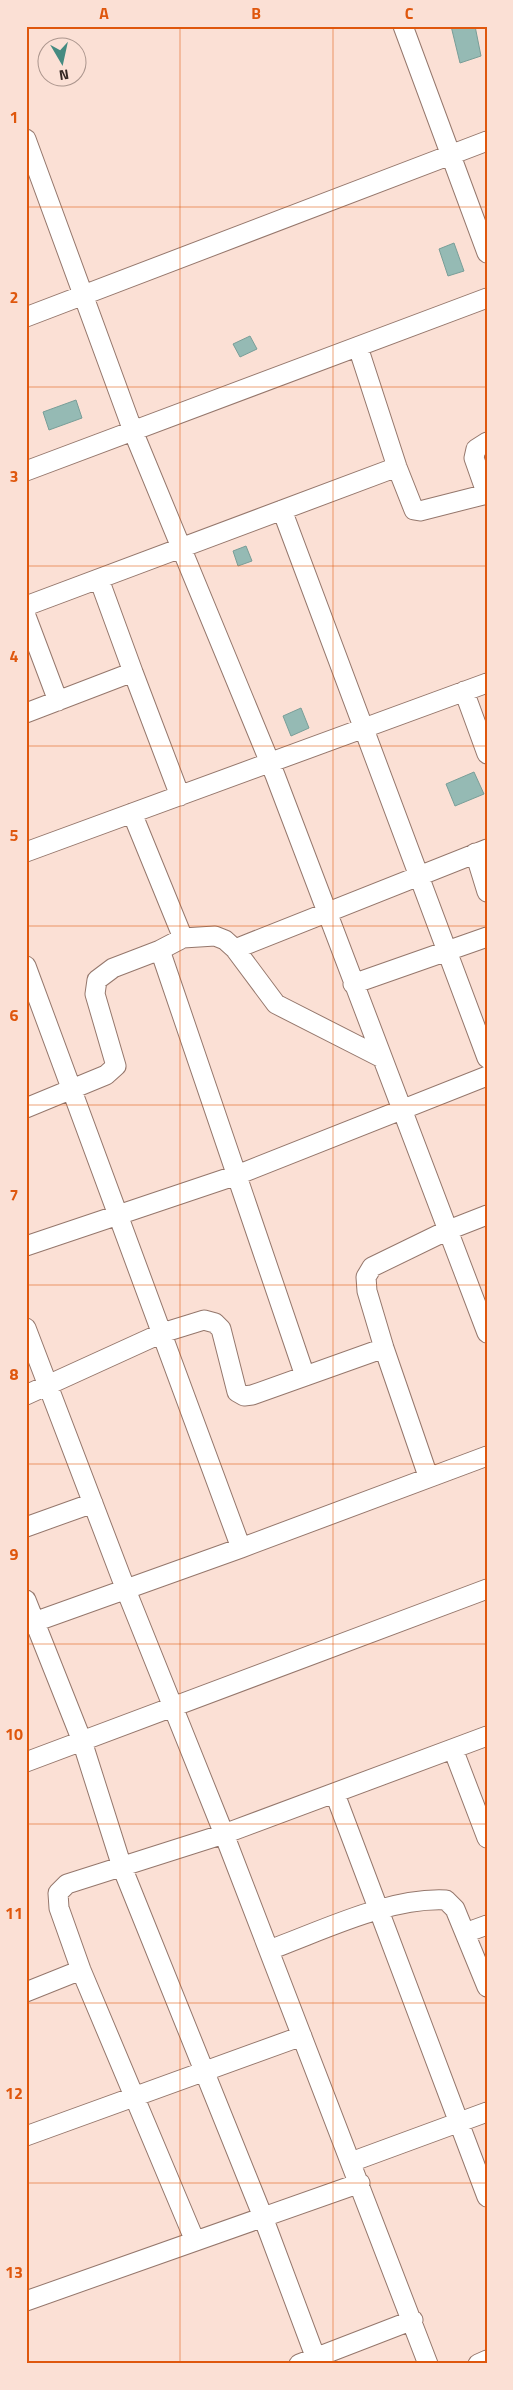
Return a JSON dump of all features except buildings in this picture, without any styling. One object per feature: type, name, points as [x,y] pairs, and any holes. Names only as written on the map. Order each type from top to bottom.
[{"type":"street","points":[[403,26],[487,253]]},
{"type":"street","points":[[26,139],[133,431],[269,763],[402,1110],[446,1231],[487,1334]]},
{"type":"street","points":[[26,317],[451,153],[487,141]]},
{"type":"street","points":[[26,472],[487,298]]},
{"type":"street","points":[[358,347],[397,467],[414,510],[420,511],[487,494],[474,458],[476,449],[487,442]]},
{"type":"street","points":[[26,606],[397,467]]},
{"type":"street","points":[[282,510],[487,1058]]},
{"type":"street","points":[[99,579],[180,796]]},
{"type":"street","points":[[26,616],[58,701]]},
{"type":"street","points":[[26,713],[133,672]]},
{"type":"street","points":[[26,852],[487,683]]},
{"type":"street","points":[[464,691],[487,754]]},
{"type":"street","points":[[132,814],[183,938]]},
{"type":"street","points":[[235,950],[481,851],[487,892]]},
{"type":"street","points":[[26,1108],[106,1075],[116,1066],[95,994],[97,980],[113,968],[160,950],[183,938],[215,936],[225,940],[235,950],[276,1004],[382,1058]]},
{"type":"street","points":[[353,984],[487,937]]},
{"type":"street","points":[[160,950],[304,1376]]},
{"type":"street","points":[[26,966],[241,1548]]},
{"type":"street","points":[[26,1246],[237,1175],[487,1076]]},
{"type":"street","points":[[428,1476],[384,1348],[367,1291],[366,1277],[372,1267],[446,1231],[487,1215]]},
{"type":"street","points":[[26,1395],[48,1387],[162,1333],[204,1320],[215,1323],[221,1330],[237,1392],[244,1396],[252,1396],[384,1348]]},
{"type":"street","points":[[26,1328],[92,1503],[174,1706],[360,2183],[428,2364]]},
{"type":"street","points":[[31,1623],[241,1548],[428,1476],[487,1456]]},
{"type":"street","points":[[26,1527],[92,1503]]},
{"type":"street","points":[[26,1762],[487,1589]]},
{"type":"street","points":[[26,1600],[31,1623],[82,1741],[122,1867],[262,2217],[311,2362],[413,2320]]},
{"type":"street","points":[[194,2242],[135,2095],[81,1970],[59,1908],[58,1893],[68,1884],[224,1834],[487,1736]]},
{"type":"street","points":[[453,1749],[487,1838]]},
{"type":"street","points":[[335,1794],[380,1909],[487,2197]]},
{"type":"street","points":[[269,1950],[380,1909],[430,1899],[446,1900],[455,1909],[487,1987]]},
{"type":"street","points":[[465,1933],[487,1925]]},
{"type":"street","points":[[26,1992],[81,1970]]},
{"type":"street","points":[[26,2136],[302,2036]]},
{"type":"street","points":[[351,2162],[487,2112]]},
{"type":"street","points":[[26,2301],[360,2183]]},
{"type":"street","points":[[478,2364],[487,2360]]}]
